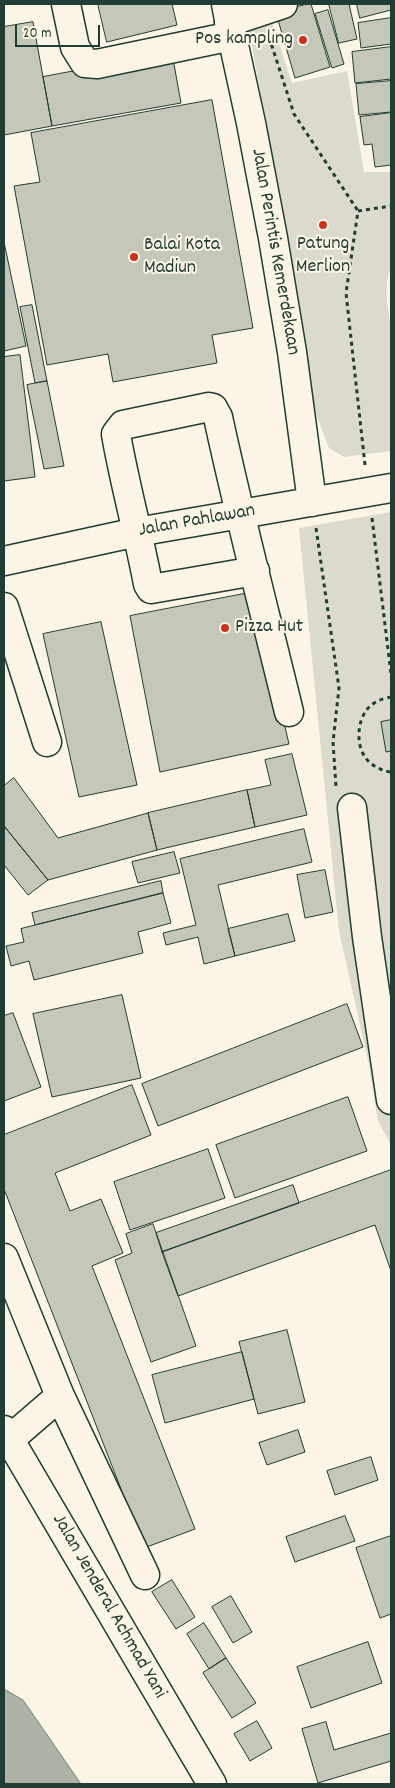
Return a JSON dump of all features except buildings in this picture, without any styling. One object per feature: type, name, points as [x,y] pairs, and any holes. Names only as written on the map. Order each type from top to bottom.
[{"type":"main road","points":[[66,4],[75,47],[85,63],[97,64],[283,4]]},
{"type":"main road","name":"Jalan Perintis Kemerdekaan","points":[[229,21],[252,124],[273,238],[292,352],[312,502]]},
{"type":"main road","points":[[255,571],[151,589],[148,584],[125,483],[116,434],[123,425],[209,406],[213,408],[218,416],[239,514],[255,571],[289,712]]},
{"type":"main road","name":"Jalan Pahlawan","points":[[4,561],[137,532],[380,490]]},
{"type":"main road","points":[[4,607],[47,742]]},
{"type":"main road","points":[[344,799],[391,1100]]},
{"type":"main road","points":[[4,1258],[60,1396],[145,1575]]},
{"type":"main road","points":[[7,1435],[60,1396]]},
{"type":"main road","name":"Jalan Jenderal Achmad Yani","points":[[7,1435],[212,1784]]},
{"type":"path","points":[[229,21],[267,31],[294,114],[358,211],[346,293],[380,490],[391,674]]},
{"type":"path","points":[[358,211],[391,206]]},
{"type":"path","points":[[312,502],[339,688],[333,742],[344,799]]},
{"type":"path","points":[[391,697],[375,702],[362,718],[358,738],[365,757],[381,770],[391,772]]},
{"type":"shaded area","points":[[271,19],[292,83],[347,71],[364,172],[391,172],[391,268],[388,277],[387,294],[391,327],[391,451],[344,457],[329,448],[316,414],[248,22]]},
{"type":"shaded area","points":[[391,512],[391,1145],[378,1121],[369,1065],[339,931],[299,528]]},
{"type":"shaded area","points":[[4,1689],[23,1700],[81,1784],[4,1784]]},
{"type":"place","name":"Pos kampling","points":[[303,40]]},
{"type":"place","name":"Patung Merlion","points":[[323,225]]},
{"type":"place","name":"Balai Kota Madiun","points":[[134,257]]},
{"type":"place","name":"Pizza Hut","points":[[225,628]]}]
